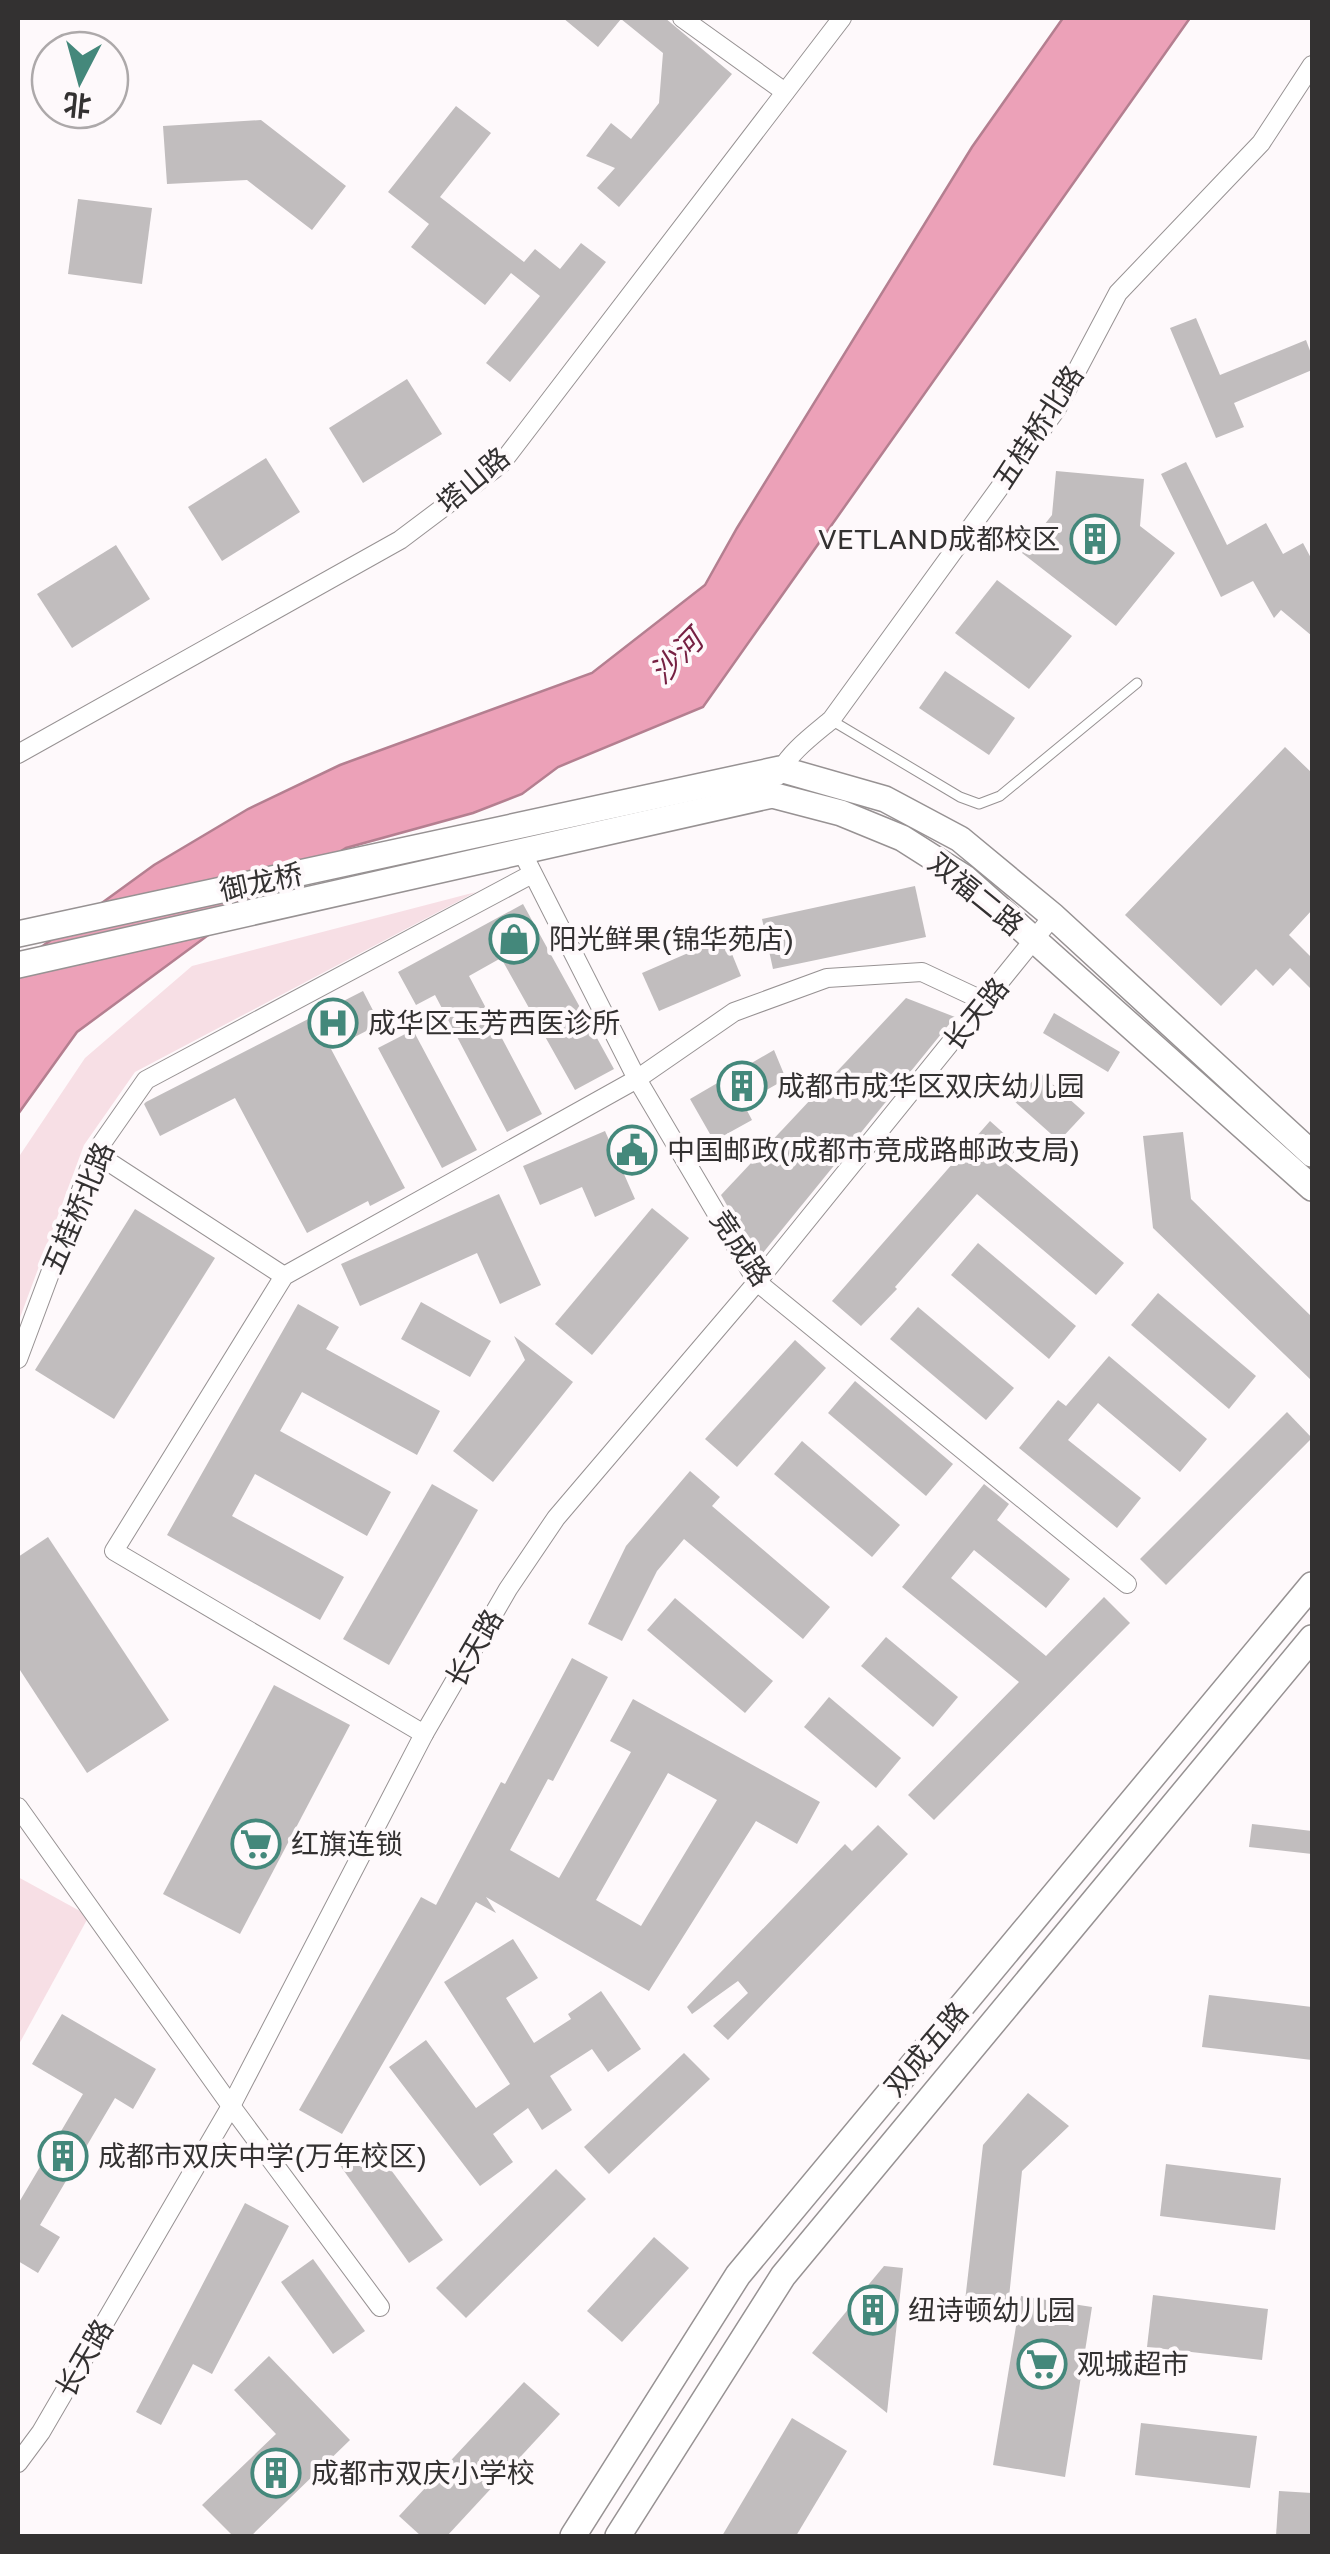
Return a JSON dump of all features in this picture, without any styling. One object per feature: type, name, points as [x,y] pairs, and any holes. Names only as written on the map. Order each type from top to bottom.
[{"type":"main road","name":"双福二路","points":[[505,831],[780,769],[885,799],[960,839],[1052,916],[1312,1154]]},
{"type":"main road","name":"双福二路","points":[[444,871],[527,862],[772,795],[841,814],[902,838],[965,878],[1312,1188]]},
{"type":"main road","name":"御龙桥","points":[[18,934],[505,831]]},
{"type":"main road","name":"御龙桥","points":[[18,965],[444,871]]},
{"type":"main road","name":"双成五路","points":[[572,2536],[738,2275],[1312,1585]]},
{"type":"main road","name":"双成五路","points":[[618,2536],[784,2276],[1312,1638]]},
{"type":"street","points":[[682,18],[785,92]]},
{"type":"street","name":"塔山路","points":[[18,754],[400,540],[501,464],[842,18]]},
{"type":"street","name":"五桂桥北路","points":[[772,795],[780,769],[831,720],[1056,410],[1118,293],[1261,143],[1312,65]]},
{"type":"street","name":"五桂桥北路","points":[[18,1359],[95,1153],[146,1080],[527,862]]},
{"type":"street","name":"竞成路","points":[[527,862],[637,1079],[757,1282],[1127,1584]]},
{"type":"street","name":"长天路","points":[[18,2463],[41,2432],[231,2106],[424,1734],[508,1589],[556,1518],[757,1282],[1052,916]]},
{"type":"street","points":[[424,1734],[114,1551],[284,1276],[637,1079],[734,1012],[827,978],[922,972],[986,1002]]},
{"type":"street","points":[[95,1153],[284,1276]]},
{"type":"street","points":[[18,1806],[231,2106],[380,2307]]},
{"type":"lane","points":[[831,720],[960,798],[979,804],[1000,796],[1137,683]]},
{"type":"shaded area","points":[[476,892],[135,1072],[84,1145],[18,1323],[18,1158],[85,1058],[192,966]]},
{"type":"shaded area","points":[[18,1877],[89,1916],[18,2046]]},
{"type":"water","name":"沙河","points":[[1063,18],[1190,18],[703,707],[558,767],[522,794],[473,813],[346,848],[211,933],[77,1032],[18,1114],[18,964],[154,865],[248,809],[340,765],[592,673],[705,585],[972,147]]},
{"type":"building","points":[[563,18],[665,18],[732,74],[619,207],[597,188],[615,168],[586,156],[611,123],[631,139],[659,103],[663,53],[621,19],[598,47]]},
{"type":"building","points":[[456,106],[491,133],[440,197],[524,262],[535,249],[560,269],[581,243],[606,262],[510,382],[486,363],[540,296],[511,273],[485,305],[411,247],[429,224],[388,192]]},
{"type":"building","points":[[261,120],[346,186],[312,230],[247,180],[167,184],[163,126]]},
{"type":"building","points":[[78,199],[152,208],[142,284],[68,274]]},
{"type":"building","points":[[1196,318],[1220,375],[1306,340],[1312,370],[1234,403],[1244,427],[1216,438],[1170,328]]},
{"type":"building","points":[[407,379],[442,434],[363,483],[329,428]]},
{"type":"building","points":[[266,458],[300,512],[222,561],[188,507]]},
{"type":"building","points":[[1186,462],[1227,545],[1266,523],[1283,554],[1303,543],[1312,560],[1312,636],[1281,610],[1274,618],[1253,581],[1221,597],[1161,474]]},
{"type":"building","name":"VETLAND成都校区","points":[[1056,471],[1144,479],[1140,526],[1175,553],[1116,626],[1022,553],[1052,515]]},
{"type":"building","points":[[116,545],[150,599],[72,648],[37,594]]},
{"type":"building","points":[[997,580],[1072,636],[1029,689],[955,633]]},
{"type":"building","points":[[945,671],[1015,718],[989,755],[919,708]]},
{"type":"building","points":[[1285,747],[1312,773],[1312,910],[1289,935],[1312,958],[1312,990],[1290,968],[1273,986],[1256,969],[1221,1006],[1125,915]]},
{"type":"building","points":[[915,886],[926,937],[773,969],[762,919]]},
{"type":"building","points":[[523,904],[614,1069],[575,1090],[501,958],[469,976],[542,1114],[507,1132],[435,995],[416,1005],[398,972]]},
{"type":"building","points":[[725,937],[741,976],[659,1011],[642,973]]},
{"type":"building","points":[[363,991],[380,1024],[331,1049],[405,1188],[370,1206],[368,1201],[307,1233],[235,1098],[160,1136],[146,1102]]},
{"type":"building","points":[[906,998],[955,1017],[758,1259],[721,1195]]},
{"type":"building","points":[[1054,1013],[1120,1052],[1108,1072],[1043,1033]]},
{"type":"building","points":[[413,1030],[477,1150],[442,1168],[378,1048]]},
{"type":"building","name":"成都市成华区双庆幼儿园","points":[[774,1050],[786,1079],[743,1103],[752,1120],[714,1141],[690,1099]]},
{"type":"building","points":[[1040,1073],[1085,1113],[1059,1141],[1014,1101]]},
{"type":"building","points":[[990,1121],[1019,1147],[1005,1162],[1124,1263],[1096,1295],[977,1194],[861,1326],[832,1301]]},
{"type":"building","points":[[605,1131],[635,1199],[595,1217],[582,1187],[540,1205],[523,1166]]},
{"type":"building","points":[[1183,1132],[1191,1199],[1312,1317],[1312,1381],[1153,1228],[1143,1136]]},
{"type":"building","points":[[499,1194],[541,1285],[500,1304],[477,1253],[360,1306],[341,1264]]},
{"type":"building","points":[[652,1208],[689,1238],[592,1355],[555,1324]]},
{"type":"building","points":[[135,1209],[215,1258],[114,1419],[35,1370]]},
{"type":"building","points":[[978,1243],[1076,1326],[1049,1359],[951,1275]]},
{"type":"building","points":[[1158,1293],[1256,1376],[1229,1409],[1131,1325]]},
{"type":"building","points":[[421,1302],[491,1341],[470,1377],[401,1339]]},
{"type":"building","points":[[298,1304],[339,1327],[326,1349],[440,1411],[417,1455],[302,1392],[280,1431],[391,1492],[367,1536],[255,1474],[232,1516],[344,1577],[320,1620],[167,1535]]},
{"type":"building","points":[[918,1307],[1014,1388],[986,1420],[890,1339]]},
{"type":"building","points":[[514,1336],[573,1382],[493,1482],[453,1451],[525,1360]]},
{"type":"building","points":[[795,1340],[826,1368],[737,1467],[705,1439]]},
{"type":"building","points":[[1109,1356],[1207,1439],[1180,1472],[1098,1403],[1068,1440],[1141,1498],[1117,1528],[1019,1448],[1058,1400],[1066,1406]]},
{"type":"building","points":[[855,1381],[953,1464],[926,1496],[828,1413]]},
{"type":"building","points":[[1287,1412],[1312,1438],[1166,1585],[1140,1559]]},
{"type":"building","points":[[802,1441],[900,1525],[872,1557],[774,1474]]},
{"type":"building","points":[[690,1471],[720,1497],[712,1506],[830,1607],[803,1639],[684,1539],[657,1571],[622,1641],[588,1624],[626,1546]]},
{"type":"building","points":[[432,1484],[478,1510],[389,1665],[343,1639]]},
{"type":"building","points":[[984,1484],[1009,1504],[997,1520],[1070,1579],[1046,1608],[974,1550],[951,1578],[1046,1656],[1104,1597],[1130,1623],[934,1820],[908,1795],[1019,1682],[902,1587]]},
{"type":"building","points":[[48,1537],[169,1720],[87,1773],[18,1667],[18,1557]]},
{"type":"building","points":[[675,1598],[773,1681],[745,1713],[647,1630]]},
{"type":"building","points":[[886,1637],[958,1697],[933,1727],[861,1666]]},
{"type":"building","points":[[572,1658],[608,1677],[553,1781],[548,1779],[510,1850],[559,1878],[631,1752],[610,1741],[633,1699],[820,1802],[797,1844],[756,1821],[649,1991],[486,1897],[496,1913],[476,1902],[342,2134],[299,2110],[421,1897],[436,1905],[501,1782],[505,1784]],"holes":[[[668,1773],[717,1800],[641,1926],[596,1900]]]},
{"type":"building","points":[[274,1685],[350,1725],[240,1934],[163,1894]]},
{"type":"building","points":[[829,1697],[901,1758],[876,1788],[804,1727]]},
{"type":"building","points":[[1252,1824],[1312,1831],[1312,1854],[1249,1847]]},
{"type":"building","points":[[878,1825],[908,1854],[728,2040],[713,2026],[748,1993],[738,1981],[692,2014],[687,2007],[845,1844],[852,1851]]},
{"type":"building","points":[[513,1939],[538,1978],[506,1998],[534,2043],[571,2019],[568,2014],[601,1991],[641,2049],[608,2072],[592,2049],[550,2076],[572,2110],[542,2130],[528,2108],[493,2134],[513,2162],[480,2186],[389,2067],[426,2040],[476,2108],[510,2084],[444,1982]]},
{"type":"building","points":[[1209,1995],[1312,2007],[1312,2060],[1202,2047]]},
{"type":"building","name":"成都市双庆中学(万年校区)","points":[[62,2014],[156,2069],[133,2109],[115,2098],[40,2225],[60,2237],[38,2273],[18,2261],[18,2204],[83,2094],[32,2064]]},
{"type":"building","points":[[684,2053],[710,2079],[609,2174],[584,2147]]},
{"type":"building","points":[[1028,2093],[1069,2126],[1022,2171],[1008,2307],[965,2301],[983,2145]]},
{"type":"building","points":[[368,2139],[443,2240],[409,2263],[337,2161]]},
{"type":"building","points":[[1166,2164],[1281,2178],[1275,2230],[1160,2216]]},
{"type":"building","points":[[556,2169],[586,2199],[466,2318],[436,2288]]},
{"type":"building","points":[[245,2203],[289,2226],[212,2374],[193,2364],[161,2425],[136,2412]]},
{"type":"building","points":[[654,2237],[689,2268],[622,2342],[587,2311]]},
{"type":"building","points":[[313,2259],[365,2331],[333,2354],[281,2282]]},
{"type":"building","name":"纽诗顿幼儿园","points":[[884,2266],[903,2268],[887,2413],[812,2353]]},
{"type":"building","points":[[1153,2295],[1268,2309],[1262,2360],[1147,2347]]},
{"type":"building","points":[[1021,2296],[1092,2307],[1065,2477],[993,2465]]},
{"type":"building","name":"成都市双庆小学校","points":[[269,2356],[350,2440],[251,2536],[233,2536],[202,2505],[276,2434],[234,2390]]},
{"type":"building","points":[[524,2382],[560,2414],[447,2536],[421,2536],[399,2516]]},
{"type":"building","points":[[792,2418],[847,2451],[796,2536],[722,2536]]},
{"type":"building","points":[[1141,2423],[1257,2436],[1250,2488],[1135,2475]]},
{"type":"building","points":[[1279,2491],[1312,2493],[1312,2536],[1276,2536]]},
{"type":"place","name":"VETLAND成都校区","points":[[1095,539]]},
{"type":"place","name":"阳光鲜果(锦华苑店)","points":[[514,939]]},
{"type":"place","name":"成华区玉芳西医诊所","points":[[333,1023]]},
{"type":"place","name":"成都市成华区双庆幼儿园","points":[[742,1086]]},
{"type":"place","name":"中国邮政(成都市竞成路邮政支局)","points":[[632,1150]]},
{"type":"place","name":"红旗连锁","points":[[256,1844]]},
{"type":"place","name":"成都市双庆中学(万年校区)","points":[[63,2156]]},
{"type":"place","name":"纽诗顿幼儿园","points":[[873,2310]]},
{"type":"place","name":"观城超市","points":[[1042,2364]]},
{"type":"place","name":"成都市双庆小学校","points":[[276,2473]]}]
